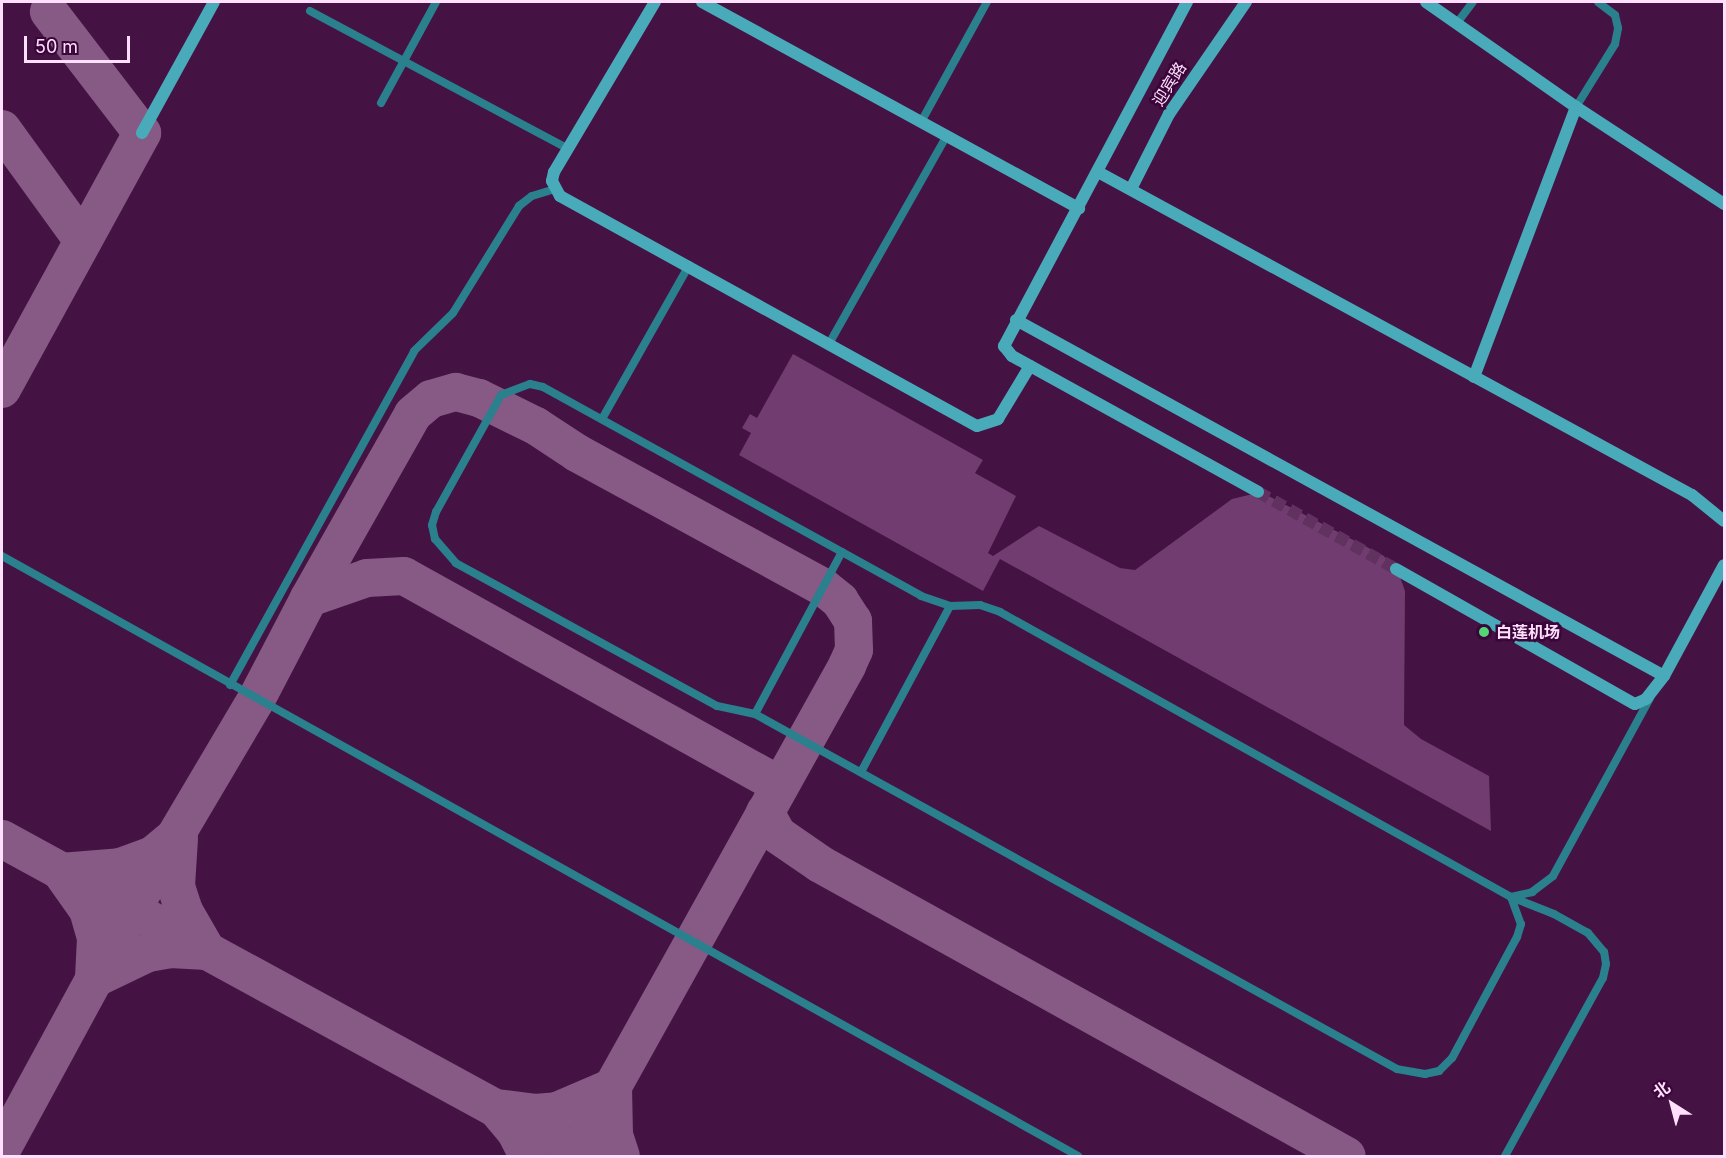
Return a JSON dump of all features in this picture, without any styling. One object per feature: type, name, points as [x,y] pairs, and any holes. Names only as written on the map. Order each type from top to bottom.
[{"type":"street","points":[[142,133],[214,2]]},
{"type":"street","points":[[654,2],[554,172],[555,189],[572,203],[830,342],[977,426],[998,419],[1030,366],[1258,492]]},
{"type":"street","points":[[702,2],[1079,208]]},
{"type":"street","name":"迎宾路","points":[[1030,366],[1009,354],[1004,346],[1187,2]]},
{"type":"street","name":"迎宾路","points":[[1131,189],[1169,114],[1246,2]]},
{"type":"street","points":[[1426,2],[1576,107],[1725,204]]},
{"type":"street","points":[[1474,377],[1576,107]]},
{"type":"street","points":[[1098,172],[1692,495],[1725,521]]},
{"type":"street","points":[[1016,320],[1664,676]]},
{"type":"street","points":[[1395,569],[1624,700],[1639,703],[1654,691],[1664,676],[1725,565]]},
{"type":"lane","points":[[381,103],[436,2]]},
{"type":"lane","points":[[921,122],[987,2]]},
{"type":"lane","points":[[1457,24],[1473,2]]},
{"type":"lane","points":[[1576,107],[1615,44],[1618,28],[1615,15],[1598,2]]},
{"type":"lane","points":[[310,11],[405,59],[567,148]]},
{"type":"lane","points":[[830,342],[946,135]]},
{"type":"lane","points":[[230,685],[414,351],[453,313],[519,206],[532,196],[555,189]]},
{"type":"lane","points":[[602,418],[689,265]]},
{"type":"lane","points":[[1505,1156],[1603,978],[1606,964],[1604,952],[1588,933],[1554,914],[1511,897],[1000,612],[980,606],[950,606],[921,596],[543,387],[530,384],[501,395],[436,512],[432,525],[435,539],[456,563],[717,706],[755,714],[1410,1074],[1439,1071],[1452,1058],[1517,937],[1521,924],[1511,897]]},
{"type":"lane","points":[[755,714],[842,552]]},
{"type":"lane","points":[[2,556],[1078,1156]]},
{"type":"lane","points":[[861,772],[950,606]]},
{"type":"lane","points":[[1511,897],[1532,892],[1553,876],[1654,691]]},
{"type":"building","points":[[793,354],[983,460],[975,473],[1016,496],[988,553],[993,556],[1039,526],[1120,568],[1135,570],[1232,499],[1261,492],[1384,556],[1400,577],[1405,591],[1404,725],[1421,739],[1489,776],[1491,831],[1000,559],[983,591],[739,455],[751,433],[742,428],[750,414],[757,418]]},
{"type":"taxiway","points":[[2,389],[142,133],[49,12]]},
{"type":"taxiway","points":[[2,129],[83,241]]},
{"type":"taxiway","points":[[309,598],[413,414],[431,399],[456,392],[479,398],[536,426],[577,453],[823,587],[840,601],[853,621],[854,650],[847,666],[574,1156]]},
{"type":"taxiway","points":[[2,1149],[131,911],[256,700],[309,598],[367,578],[404,576],[780,785]]},
{"type":"taxiway","points":[[765,812],[778,835],[820,864],[1347,1156]]},
{"type":"taxiway","points":[[94,979],[148,953],[170,949],[207,951],[184,911],[176,886],[179,838]]},
{"type":"taxiway","points":[[2,839],[583,1156]]},
{"type":"taxiway","points":[[61,872],[120,867],[153,855],[172,839]]},
{"type":"taxiway","points":[[64,876],[88,910],[96,938],[94,978]]},
{"type":"taxiway","points":[[528,1156],[516,1132],[496,1108],[535,1113],[557,1111],[613,1087],[614,1135],[621,1156]]},
{"type":"tunnel","points":[[1258,492],[1396,569]]},
{"type":"place","name":"白莲机场","points":[[1484,632]]}]
